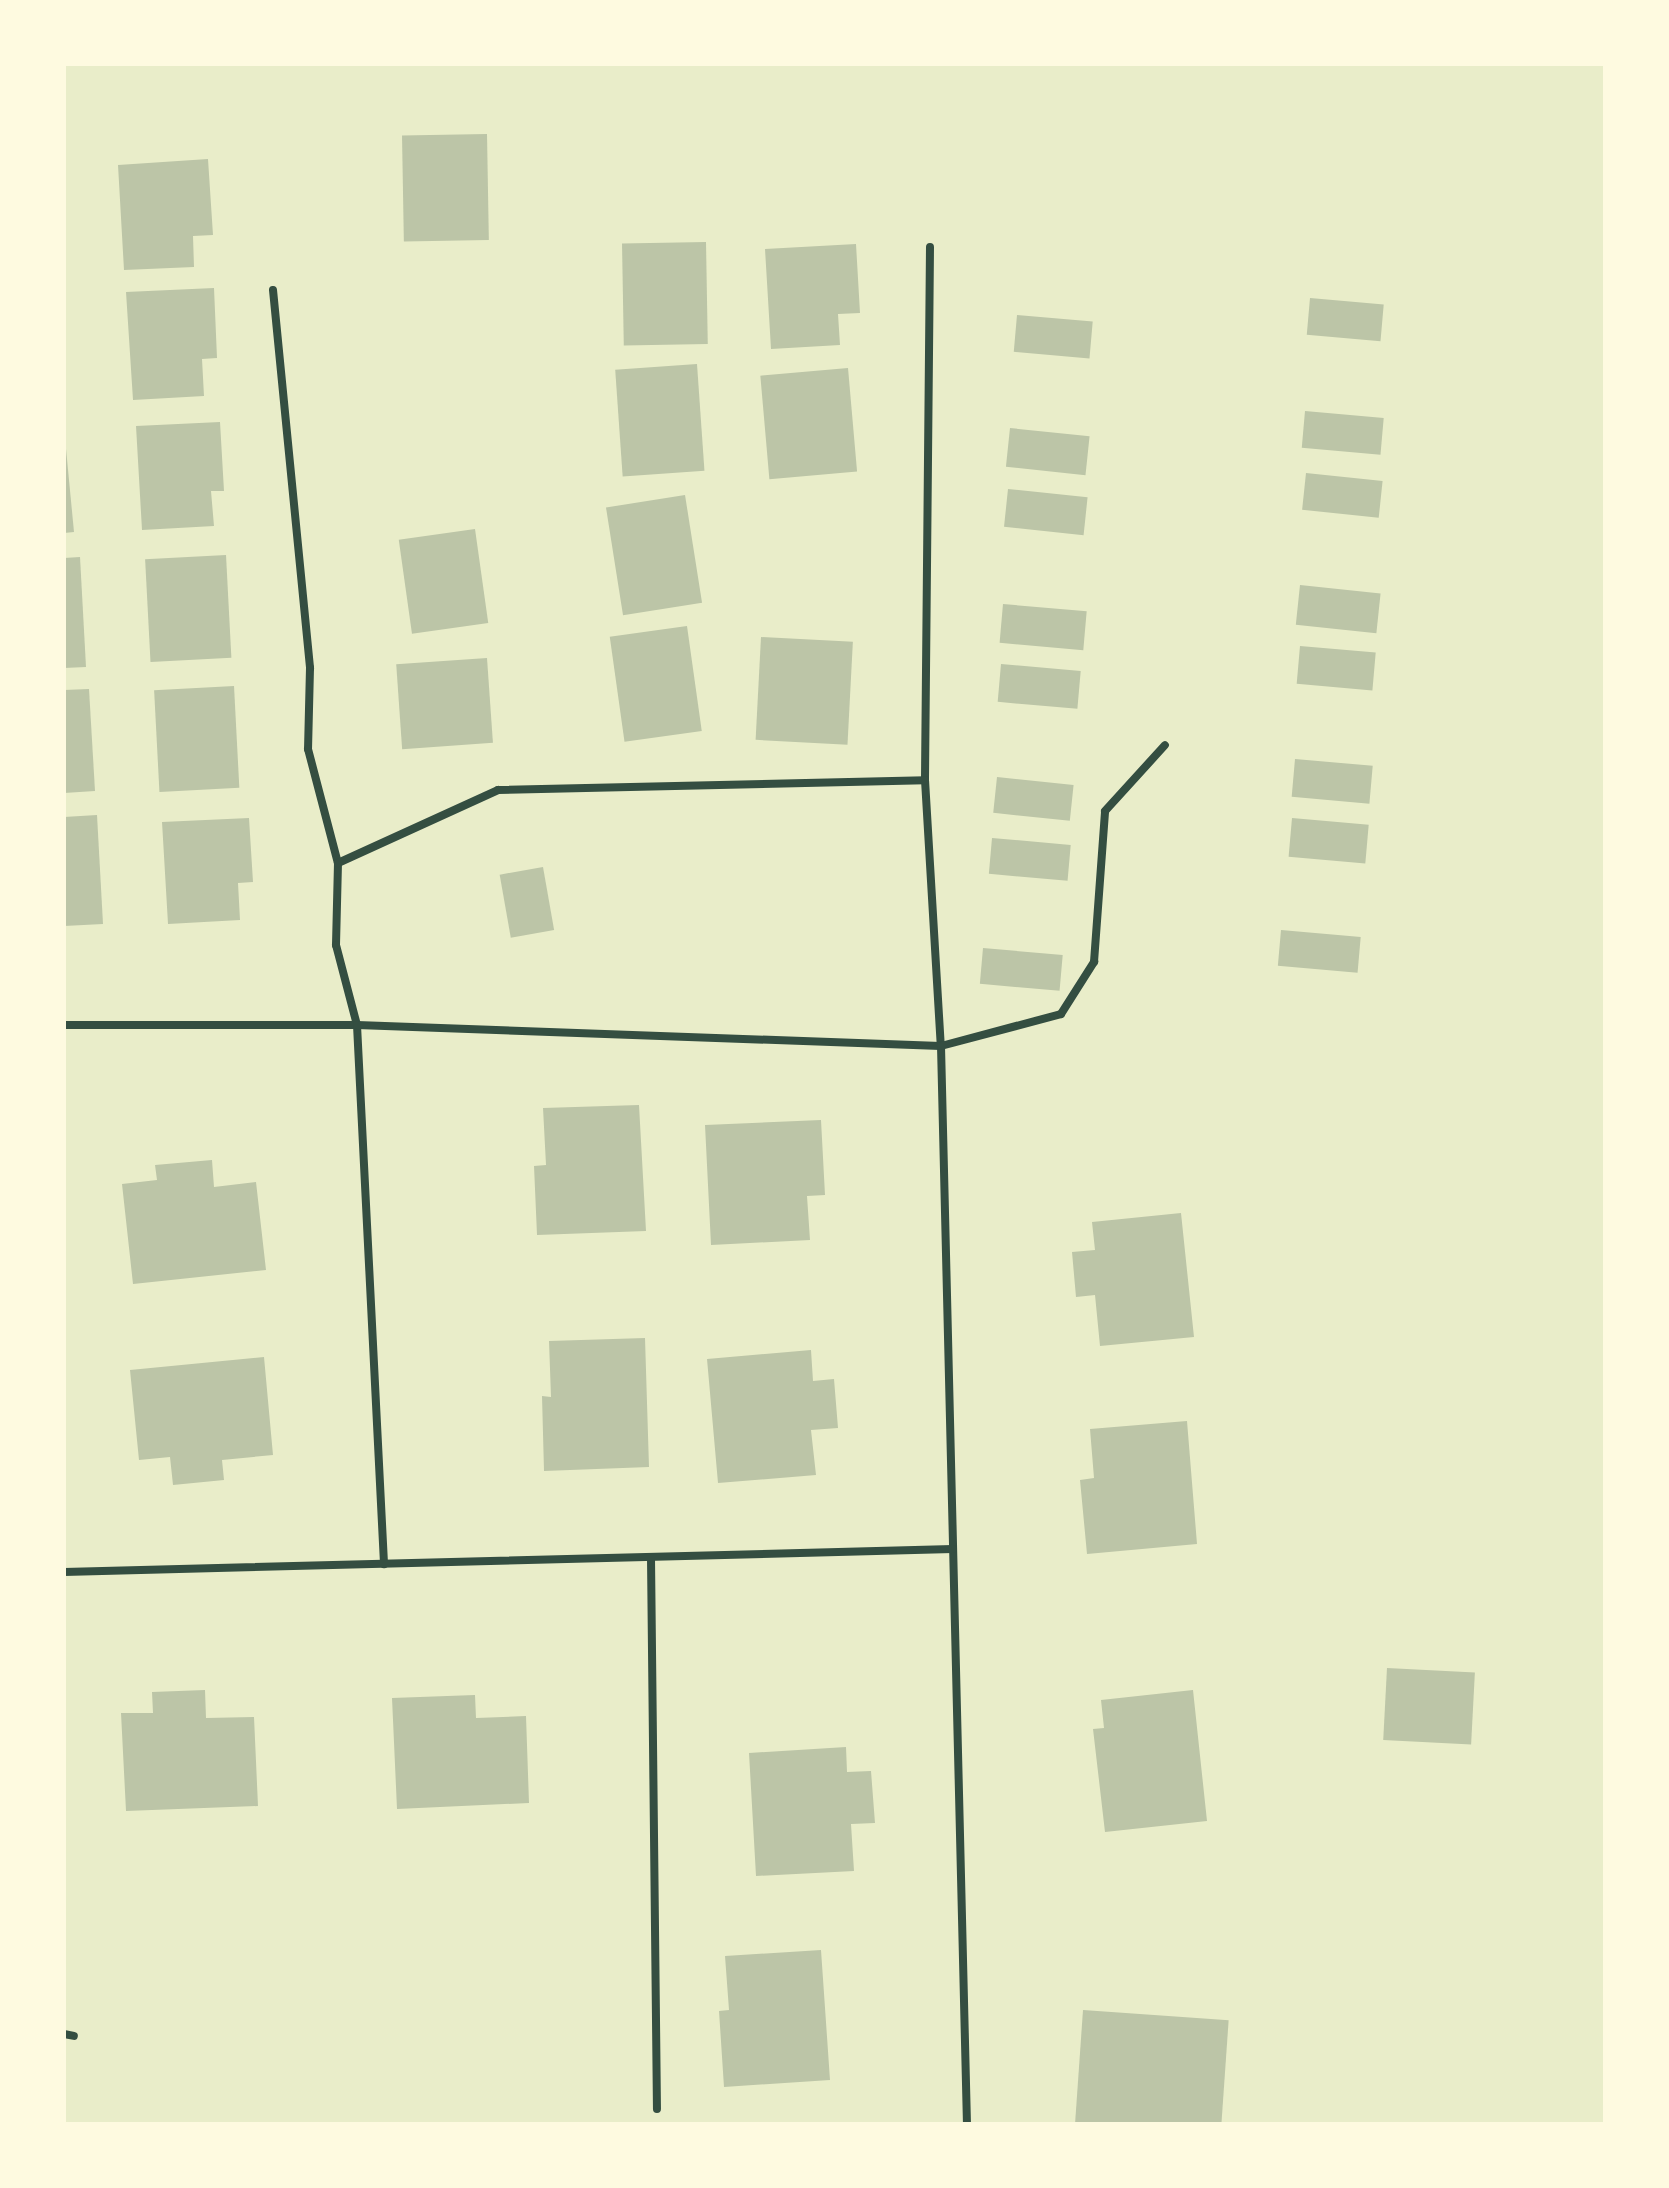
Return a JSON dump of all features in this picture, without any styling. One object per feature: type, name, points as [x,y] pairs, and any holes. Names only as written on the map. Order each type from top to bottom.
[{"type":"street","points":[[930,247],[925,780],[941,1046],[967,2124]]},
{"type":"street","points":[[273,290],[310,668],[308,749],[338,863],[336,945],[357,1025],[384,1564]]},
{"type":"street","points":[[64,1025],[357,1025],[941,1046],[1061,1014],[1094,962],[1105,811],[1165,745]]},
{"type":"street","points":[[338,863],[498,790],[925,780]]},
{"type":"street","points":[[64,1572],[953,1549]]},
{"type":"street","points":[[651,1558],[657,2109]]},
{"type":"building","points":[[487,134],[489,240],[404,241],[402,135]]},
{"type":"building","points":[[208,159],[213,235],[193,236],[194,267],[124,270],[118,165]]},
{"type":"building","points":[[706,242],[708,344],[624,345],[622,243]]},
{"type":"building","points":[[856,244],[860,313],[838,314],[840,345],[771,349],[765,249]]},
{"type":"building","points":[[214,288],[217,358],[202,359],[204,396],[133,400],[126,292]]},
{"type":"building","points":[[1310,298],[1384,304],[1380,341],[1307,335]]},
{"type":"building","points":[[1017,315],[1093,322],[1089,358],[1014,352]]},
{"type":"building","points":[[697,364],[704,471],[623,476],[615,370]]},
{"type":"building","points":[[848,368],[857,472],[769,479],[760,376]]},
{"type":"building","points":[[1305,411],[1384,418],[1380,455],[1302,448]]},
{"type":"building","points":[[220,422],[224,491],[211,491],[214,526],[142,530],[136,426]]},
{"type":"building","points":[[64,428],[74,532],[64,533]]},
{"type":"building","points":[[1010,428],[1090,436],[1085,475],[1006,467]]},
{"type":"building","points":[[1306,473],[1383,481],[1379,518],[1302,510]]},
{"type":"building","points":[[1008,489],[1088,497],[1084,535],[1004,527]]},
{"type":"building","points":[[685,495],[702,603],[623,615],[606,508]]},
{"type":"building","points":[[475,529],[488,623],[412,634],[399,540]]},
{"type":"building","points":[[226,555],[231,658],[151,662],[145,559]]},
{"type":"building","points":[[80,557],[86,667],[64,668],[64,558]]},
{"type":"building","points":[[1300,585],[1381,593],[1376,633],[1296,625]]},
{"type":"building","points":[[1003,604],[1087,611],[1083,650],[1000,643]]},
{"type":"building","points":[[687,626],[702,731],[625,742],[610,637]]},
{"type":"building","points":[[761,637],[853,642],[847,745],[756,740]]},
{"type":"building","points":[[1300,646],[1376,653],[1372,690],[1297,684]]},
{"type":"building","points":[[487,658],[493,743],[402,749],[396,664]]},
{"type":"building","points":[[1001,664],[1081,671],[1077,709],[998,702]]},
{"type":"building","points":[[234,686],[239,788],[159,792],[154,690]]},
{"type":"building","points":[[89,689],[95,791],[64,793],[64,690]]},
{"type":"building","points":[[1295,759],[1373,766],[1369,804],[1292,797]]},
{"type":"building","points":[[997,777],[1074,785],[1070,821],[993,813]]},
{"type":"building","points":[[97,815],[103,924],[64,926],[64,817]]},
{"type":"building","points":[[249,818],[253,882],[238,883],[240,920],[168,924],[162,822]]},
{"type":"building","points":[[1292,818],[1369,825],[1365,864],[1289,857]]},
{"type":"building","points":[[992,838],[1071,845],[1068,881],[989,874]]},
{"type":"building","points":[[543,867],[554,930],[511,938],[500,875]]},
{"type":"building","points":[[1281,930],[1361,937],[1358,973],[1278,966]]},
{"type":"building","points":[[983,948],[1063,955],[1060,991],[980,984]]},
{"type":"building","points":[[639,1105],[646,1231],[537,1235],[534,1166],[546,1165],[543,1108]]},
{"type":"building","points":[[821,1120],[825,1195],[807,1196],[810,1240],[711,1245],[705,1125]]},
{"type":"building","points":[[212,1160],[214,1187],[256,1182],[266,1270],[133,1284],[122,1184],[157,1180],[155,1165]]},
{"type":"building","points":[[1181,1213],[1194,1337],[1100,1346],[1095,1295],[1076,1297],[1072,1252],[1095,1250],[1092,1222]]},
{"type":"building","points":[[645,1338],[649,1467],[544,1471],[542,1396],[551,1397],[549,1341]]},
{"type":"building","points":[[811,1350],[813,1381],[834,1379],[838,1428],[811,1430],[816,1475],[718,1483],[707,1359]]},
{"type":"building","points":[[264,1357],[273,1455],[222,1460],[224,1480],[173,1485],[170,1457],[139,1460],[130,1370]]},
{"type":"building","points":[[1187,1421],[1197,1544],[1087,1554],[1080,1480],[1094,1478],[1090,1429]]},
{"type":"building","points":[[1387,1668],[1475,1673],[1471,1745],[1383,1740]]},
{"type":"building","points":[[205,1690],[206,1718],[254,1717],[258,1806],[126,1811],[121,1713],[153,1713],[152,1692]]},
{"type":"building","points":[[1193,1690],[1207,1821],[1105,1832],[1093,1729],[1104,1728],[1101,1700]]},
{"type":"building","points":[[475,1695],[476,1718],[526,1716],[529,1803],[397,1809],[392,1698]]},
{"type":"building","points":[[846,1747],[847,1772],[871,1771],[875,1823],[851,1824],[854,1871],[756,1876],[749,1753]]},
{"type":"building","points":[[821,1950],[830,2080],[724,2087],[719,2011],[729,2010],[725,1956]]},
{"type":"building","points":[[1083,2010],[1229,2020],[1221,2124],[1075,2124]]}]
